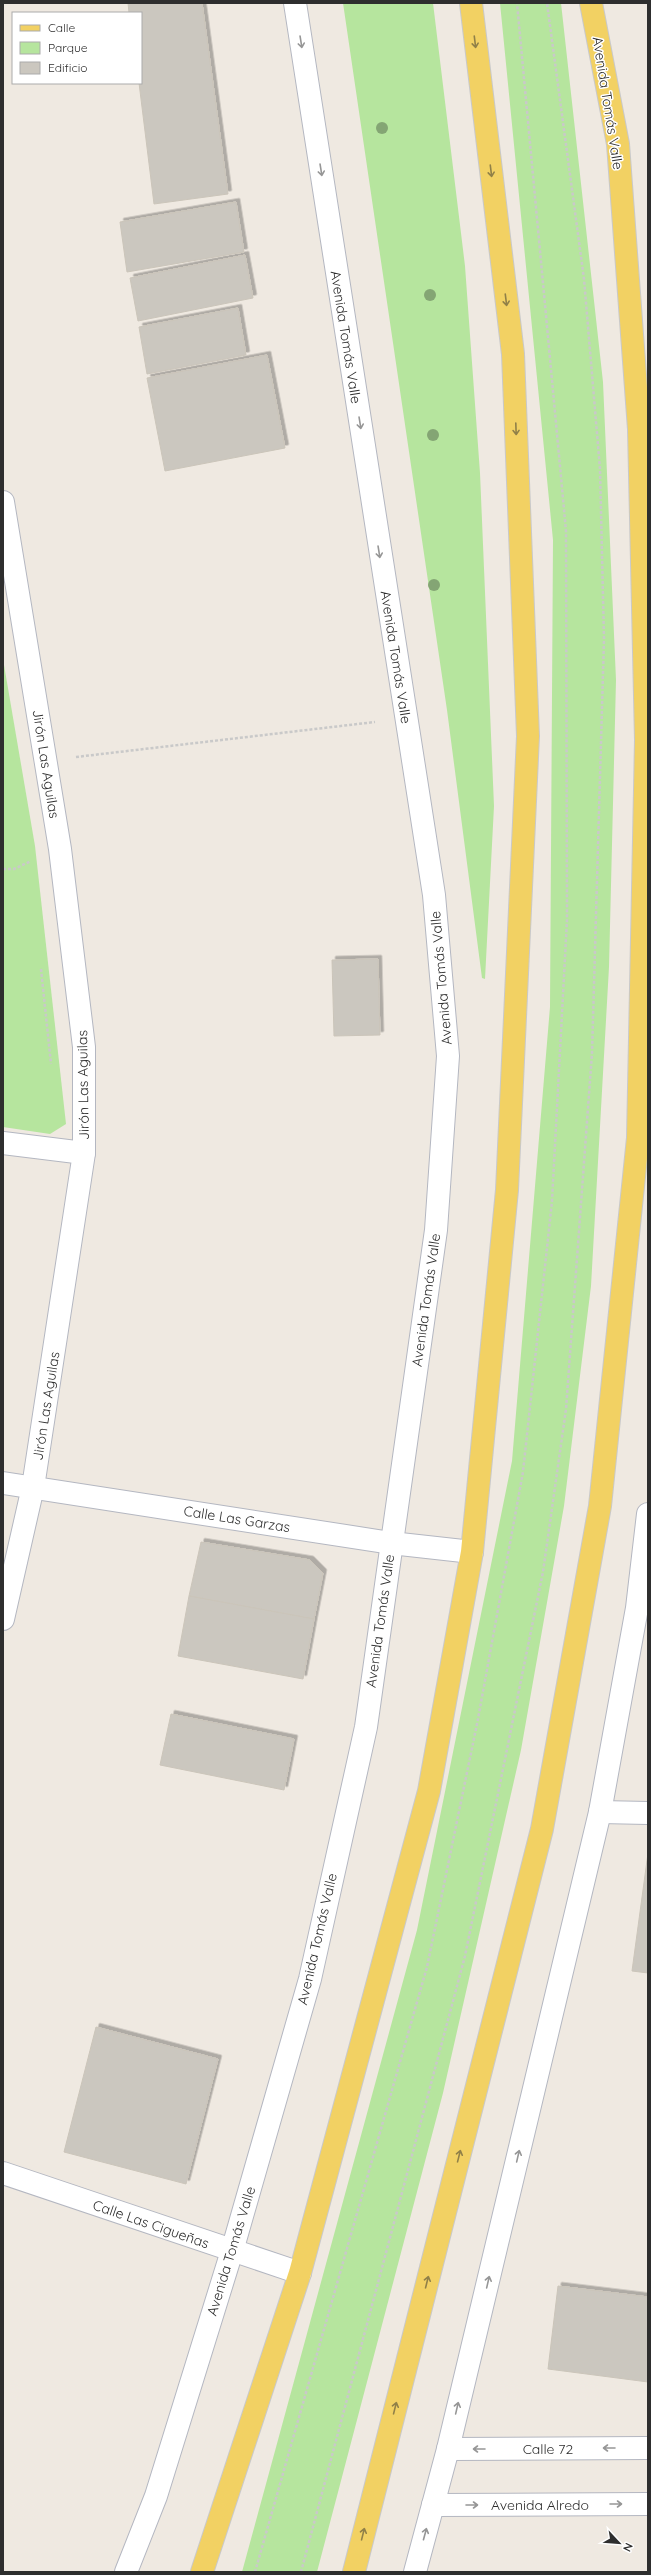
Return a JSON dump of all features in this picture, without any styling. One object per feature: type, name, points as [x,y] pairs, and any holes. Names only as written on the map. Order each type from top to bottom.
[{"type":"main road","points":[[202,2572],[300,2273],[429,1791],[472,1552],[507,1190],[528,736],[512,354],[471,3]]},
{"type":"main road","name":"Avenida Tomás Valle","points":[[354,2572],[542,1829],[600,1506],[638,1138],[646,740],[639,429],[618,144],[591,3]]},
{"type":"street","name":"Avenida Tomás Valle","points":[[126,2572],[156,2496],[232,2251],[310,1979],[366,1727],[436,1230],[448,1056],[434,895],[405,719],[295,3]]},
{"type":"street","name":"Jirón Las Aguilas","points":[[3,502],[6,539],[46,761],[60,849],[84,1047],[84,1153],[34,1487],[3,1619]]},
{"type":"street","points":[[3,1143],[84,1153]]},
{"type":"street","name":"Calle Las Garzas","points":[[3,1483],[391,1543],[472,1552]]},
{"type":"street","points":[[415,2572],[448,2449],[600,1812],[637,1608],[648,1514]]},
{"type":"street","points":[[600,1812],[648,1813]]},
{"type":"street","name":"Calle Las Cigueñas","points":[[3,2173],[300,2273]]},
{"type":"street","name":"Calle 72","points":[[448,2449],[648,2448]]},
{"type":"street","name":"Avenida Alredo","points":[[433,2505],[648,2504]]},
{"type":"path","points":[[46,761],[405,719]]},
{"type":"path","points":[[28,853],[30,869]]},
{"type":"path","points":[[40,964],[51,1067]]},
{"type":"green space","points":[[343,3],[433,3],[465,266],[480,473],[494,806],[485,979],[482,978],[447,710]]},
{"type":"green space","points":[[500,3],[561,3],[603,382],[616,680],[609,967],[591,1286],[564,1506],[521,1750],[443,2093],[317,2572],[242,2572],[417,1930],[512,1461],[550,1007],[553,540]]},
{"type":"green space","points":[[3,659],[35,846],[66,1124],[50,1134],[3,1127]]},
{"type":"building","points":[[128,3],[202,3],[228,194],[154,204],[139,84],[142,84],[142,12],[129,12]]},
{"type":"building","points":[[236,202],[244,252],[127,272],[120,222]]},
{"type":"building","points":[[245,255],[253,298],[138,321],[130,278]]},
{"type":"building","points":[[238,308],[246,355],[147,374],[139,327]]},
{"type":"building","points":[[267,355],[285,448],[165,471],[147,378]]},
{"type":"building","points":[[378,959],[380,1035],[334,1036],[332,960]]},
{"type":"building","points":[[201,1542],[310,1560],[323,1573],[314,1619],[189,1596]]},
{"type":"building","points":[[189,1596],[314,1619],[303,1679],[178,1656]]},
{"type":"building","points":[[171,1714],[294,1739],[284,1790],[160,1765]]},
{"type":"building","points":[[648,1853],[648,1973],[632,1971]]},
{"type":"building","points":[[96,2027],[218,2059],[186,2184],[64,2152]]},
{"type":"building","points":[[558,2286],[648,2297],[648,2382],[548,2369]]}]
